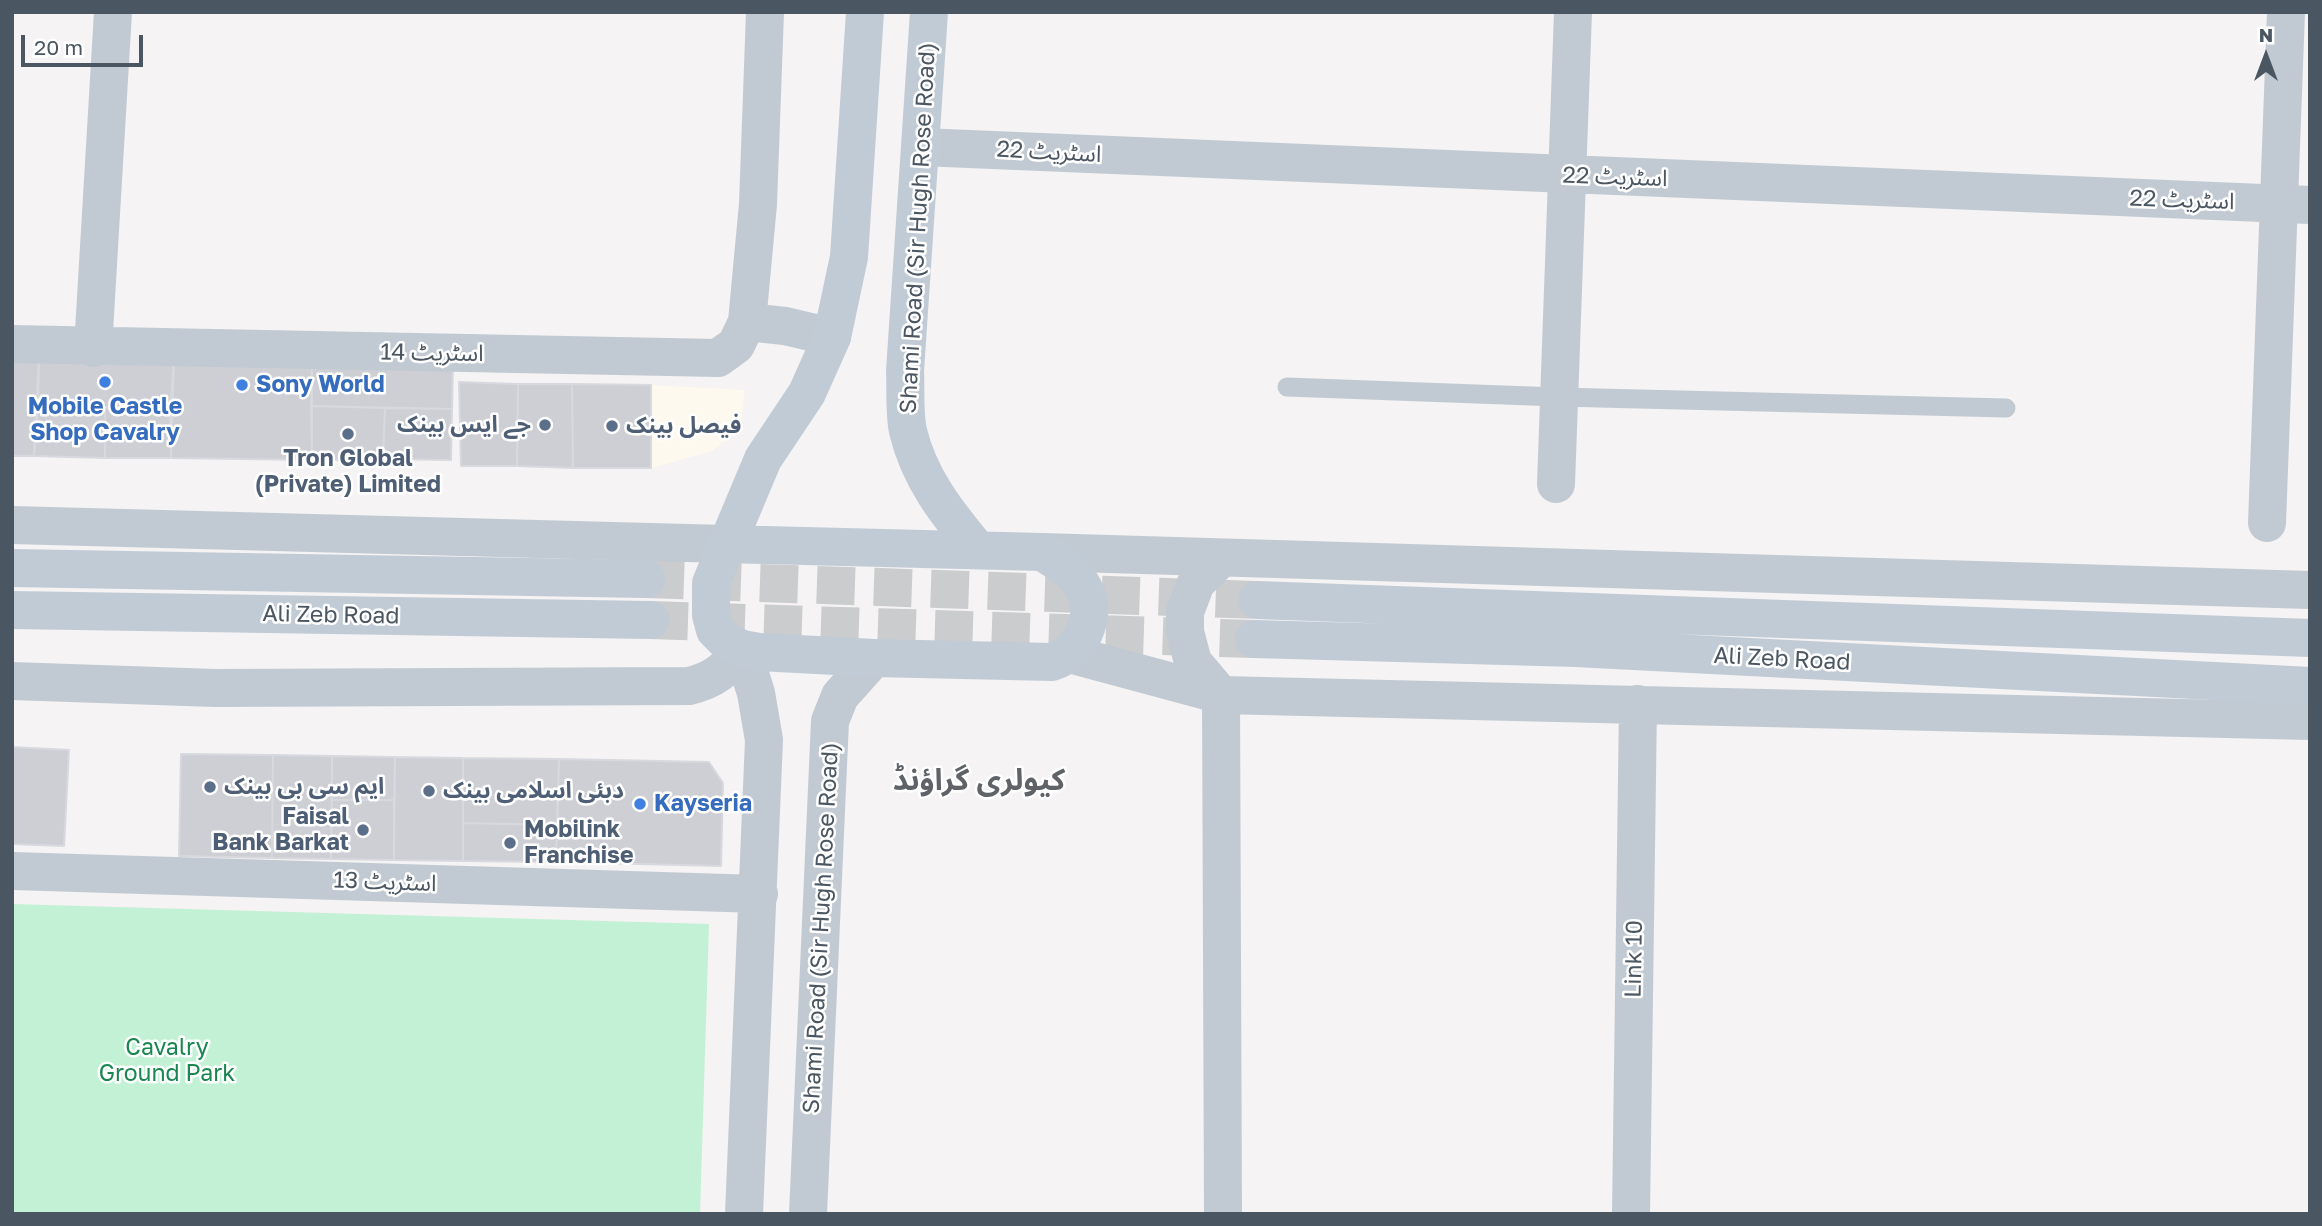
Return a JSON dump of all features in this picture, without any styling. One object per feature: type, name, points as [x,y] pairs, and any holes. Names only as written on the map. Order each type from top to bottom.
[{"type":"main road","points":[[724,544],[1042,552],[1068,568],[1086,593],[1089,607],[1084,634],[1069,654],[1052,663],[874,658],[741,649],[715,630],[710,615],[710,583],[724,544],[763,459],[807,393],[832,337],[849,257],[865,12]]},
{"type":"main road","name":"Shami Road (Sir Hugh Rose Road)","points":[[929,12],[905,371],[908,430],[928,484],[942,508],[977,549]]},
{"type":"main road","name":"Ali Zeb Road","points":[[12,568],[646,579]]},
{"type":"main road","name":"Ali Zeb Road","points":[[1257,600],[2310,638]]},
{"type":"main road","name":"Ali Zeb Road","points":[[12,611],[650,620]]},
{"type":"main road","name":"Ali Zeb Road","points":[[1254,639],[1576,648],[2310,686]]},
{"type":"street","points":[[93,348],[113,12]]},
{"type":"street","points":[[765,12],[758,204],[747,322],[785,326],[832,337]]},
{"type":"street","points":[[1556,484],[1564,175],[1573,12]]},
{"type":"street","points":[[2267,523],[2293,204],[2286,12]]},
{"type":"street","name":"اسٹریٹ 22","points":[[921,147],[2293,204]]},
{"type":"street","name":"اسٹریٹ 14","points":[[12,344],[93,348],[718,358],[736,345],[747,322]]},
{"type":"street","points":[[12,525],[724,544]]},
{"type":"street","points":[[1042,552],[2310,590]]},
{"type":"street","points":[[1221,558],[1196,583],[1185,612],[1185,632],[1193,662],[1222,695],[1223,1214]]},
{"type":"street","points":[[12,681],[215,688],[689,686],[710,681],[726,670],[741,649]]},
{"type":"street","points":[[741,649],[756,692],[764,740],[744,1214]]},
{"type":"street","points":[[1069,654],[1222,695],[2310,721]]},
{"type":"street","name":"Shami Road (Sir Hugh Rose Road)","points":[[808,1214],[831,721],[840,696],[874,658]]},
{"type":"street","name":"Link 10","points":[[1631,1214],[1638,704]]},
{"type":"street","name":"اسٹریٹ 13","points":[[12,871],[758,894]]},
{"type":"lane","points":[[1287,387],[2006,408]]},
{"type":"shaded area","points":[[651,385],[745,390],[740,428],[712,451],[651,468]]},
{"type":"green space","name":"Cavalry Ground Park","points":[[12,904],[709,924],[700,1214],[12,1214]]},
{"type":"building","points":[[12,354],[39,356],[34,456],[12,456]]},
{"type":"building","name":"Mobile Castle Shop Cavalry","points":[[39,356],[174,358],[170,410],[38,405]]},
{"type":"building","name":"Sony World","points":[[174,358],[312,361],[312,460],[171,458]]},
{"type":"building","points":[[312,361],[453,366],[452,409],[311,406]]},
{"type":"building","points":[[459,382],[518,384],[517,466],[461,466]]},
{"type":"building","name":"جے ایس بینک","points":[[518,384],[572,384],[573,468],[517,466]]},
{"type":"building","name":"فیصل بینک","points":[[572,384],[651,385],[651,468],[573,468]]},
{"type":"building","points":[[38,405],[105,407],[105,458],[34,456]]},
{"type":"building","name":"Tron Global (Private) Limited","points":[[311,406],[385,408],[383,460],[312,460]]},
{"type":"building","points":[[105,407],[170,410],[171,458],[105,458]]},
{"type":"building","points":[[385,408],[452,409],[451,460],[383,459]]},
{"type":"building","points":[[12,747],[69,750],[64,846],[12,844]]},
{"type":"building","points":[[181,754],[273,755],[272,858],[179,856]]},
{"type":"building","points":[[273,755],[332,756],[331,859],[272,858]]},
{"type":"building","points":[[332,756],[395,757],[394,800],[332,800]]},
{"type":"building","name":"دبئی اسلامی بینک","points":[[395,757],[463,758],[463,861],[394,860]]},
{"type":"building","points":[[463,758],[559,759],[557,825],[463,823]]},
{"type":"building","name":"Kayseria","points":[[559,759],[709,762],[723,783],[721,866],[556,862]]},
{"type":"building","name":"Faisal Bank Barkat","points":[[332,800],[394,800],[394,860],[331,859]]},
{"type":"building","name":"Mobilink Franchise","points":[[463,823],[557,825],[556,862],[463,861]]},
{"type":"tunnel","points":[[646,579],[1257,600]]},
{"type":"tunnel","points":[[650,620],[1254,639]]},
{"type":"place","name":"Mobile Castle Shop Cavalry","points":[[105,382]]},
{"type":"place","name":"Sony World","points":[[242,385]]},
{"type":"place","name":"جے ایس بینک","points":[[545,425]]},
{"type":"place","name":"فیصل بینک","points":[[612,426]]},
{"type":"place","name":"Tron Global (Private) Limited","points":[[348,434]]},
{"type":"place","name":"ایم سی بی بینک","points":[[210,787]]},
{"type":"place","name":"دبئی اسلامی بینک","points":[[429,791]]},
{"type":"place","name":"Kayseria","points":[[640,804]]},
{"type":"place","name":"Faisal Bank Barkat","points":[[363,830]]},
{"type":"place","name":"Mobilink Franchise","points":[[510,843]]},
{"type":"district","name":"کیولری گراؤنڈ","points":[[979,780]]}]
